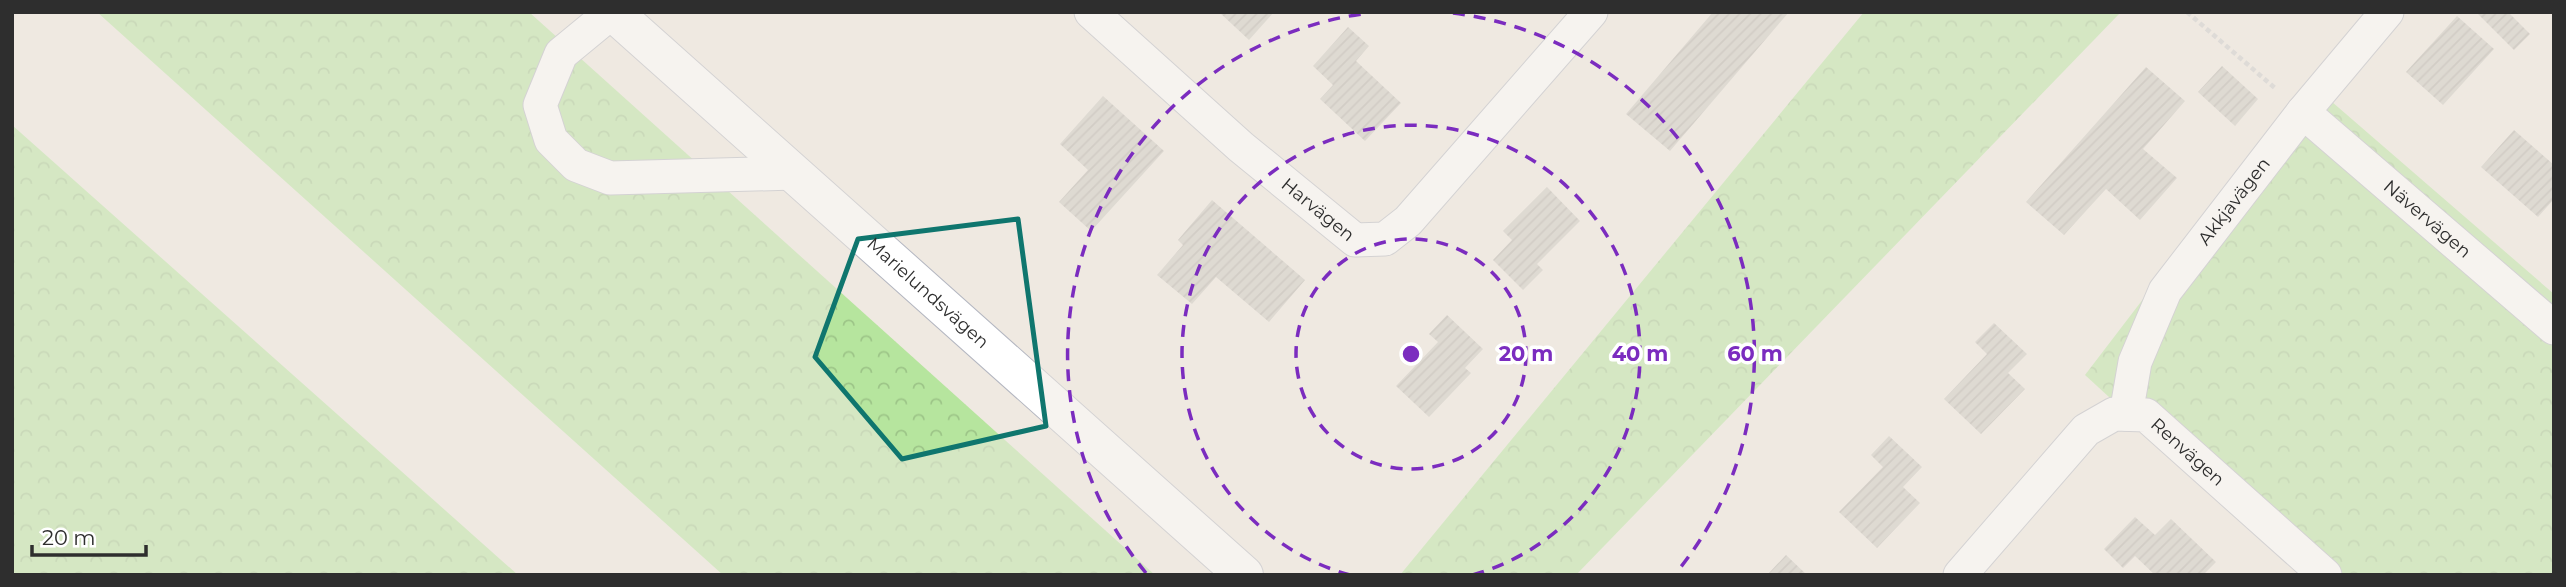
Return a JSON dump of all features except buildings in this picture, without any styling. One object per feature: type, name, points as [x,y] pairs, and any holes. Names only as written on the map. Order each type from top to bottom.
[{"type":"street","name":"Marielundsvägen","points":[[613,12],[1244,575]]},
{"type":"street","points":[[613,12],[561,54],[540,105],[551,140],[576,166],[610,178],[794,173]]},
{"type":"street","name":"Harvägen","points":[[1091,12],[1241,147],[1355,240],[1385,239],[1408,221],[1591,12]]},
{"type":"street","name":"Akkjavägen","points":[[2126,414],[2135,362],[2165,291],[2303,112],[2387,12]]},
{"type":"street","name":"Nävervägen","points":[[2303,112],[2554,328]]},
{"type":"street","name":"Renvägen","points":[[1960,575],[2086,430],[2114,414],[2146,415],[2325,575]]},
{"type":"path","points":[[2187,12],[2303,112]]},
{"type":"highlighted area","points":[[1018,219],[1046,426],[902,459],[815,357],[858,239]]},
{"type":"green space","points":[[97,12],[529,12],[1155,575],[723,575]]},
{"type":"green space","points":[[1864,12],[2121,12],[1576,575],[1400,575]]},
{"type":"green space","points":[[2309,82],[2554,294],[2554,575],[2303,575],[2085,375]]},
{"type":"green space","points":[[12,125],[518,575],[12,575]]}]
